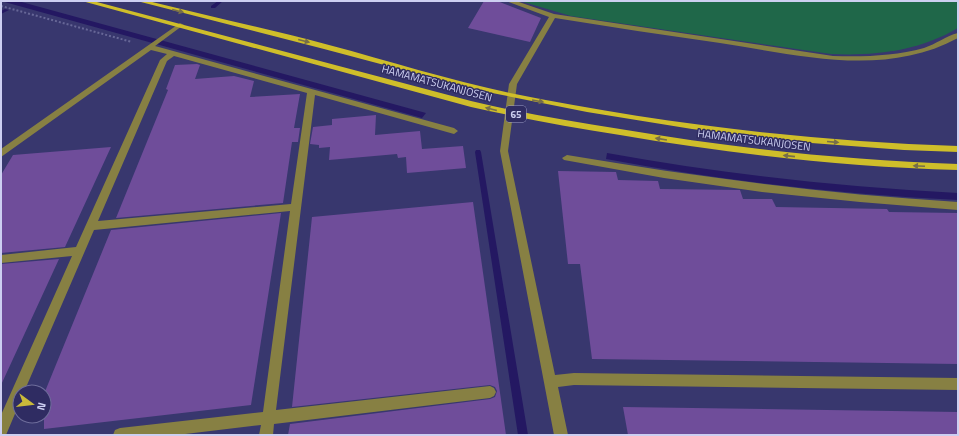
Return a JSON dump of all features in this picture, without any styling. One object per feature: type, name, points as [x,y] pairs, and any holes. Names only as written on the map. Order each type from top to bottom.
[{"type":"main road","name":"HAMAMATSUKANJOSEN","points":[[84,1],[180,25],[509,113],[672,141],[765,154],[860,162],[958,167]]},
{"type":"main road","name":"HAMAMATSUKANJOSEN","points":[[140,1],[512,95],[630,118],[716,130],[851,144],[958,149]]},
{"type":"street","points":[[509,1],[553,16],[833,58],[862,59],[913,52],[935,46],[958,35]]},
{"type":"street","points":[[553,16],[513,84],[504,151],[561,435]]},
{"type":"street","points":[[1,154],[180,25]]},
{"type":"street","points":[[151,47],[454,131]]},
{"type":"street","points":[[1,430],[164,60],[172,54]]},
{"type":"street","points":[[266,435],[311,92]]},
{"type":"street","points":[[567,158],[665,175],[766,190],[878,201],[958,206]]},
{"type":"street","points":[[91,226],[296,207]]},
{"type":"street","points":[[1,259],[80,251]]},
{"type":"street","points":[[550,382],[574,379],[958,384]]},
{"type":"street","points":[[120,435],[490,392]]},
{"type":"path","points":[[1,6],[151,47]]},
{"type":"path","points":[[1,11],[7,8]]},
{"type":"green space","points":[[520,1],[958,1],[958,28],[943,36],[912,47],[880,53],[831,54],[571,16]]},
{"type":"shaded area","points":[[1,1],[18,1],[426,113],[422,118]]},
{"type":"shaded area","points":[[607,153],[651,161],[782,179],[958,193],[958,200],[781,186],[693,174],[606,159]]},
{"type":"building","points":[[484,1],[497,1],[541,18],[530,42],[468,28]]},
{"type":"building","points":[[175,65],[200,65],[195,79],[234,76],[254,81],[250,97],[300,94],[294,128],[300,128],[298,142],[292,142],[283,203],[116,218],[168,90],[166,89]]},
{"type":"building","points":[[376,115],[375,135],[420,131],[422,149],[463,146],[466,168],[407,173],[406,157],[398,158],[397,154],[329,160],[330,147],[319,148],[319,145],[310,144],[313,127],[332,125],[332,119]]},
{"type":"building","points":[[111,147],[65,247],[1,253],[1,175],[13,155]]},
{"type":"building","points":[[558,171],[616,172],[618,180],[658,181],[660,189],[740,190],[743,199],[772,199],[776,207],[887,209],[889,212],[958,213],[958,364],[592,359],[580,264],[568,264]]},
{"type":"building","points":[[473,202],[506,435],[288,435],[290,424],[490,399],[495,397],[497,391],[495,387],[490,385],[292,407],[312,217]]},
{"type":"building","points":[[281,213],[251,405],[44,429],[44,424],[52,424],[52,384],[48,384],[111,230]]},
{"type":"building","points":[[59,259],[1,385],[1,264]]},
{"type":"building","points":[[623,407],[958,412],[958,435],[628,435]]},
{"type":"waterway","points":[[213,7],[221,1]]},
{"type":"waterway","points":[[1,13],[7,10]]},
{"type":"waterway","points":[[478,152],[523,435]]}]
